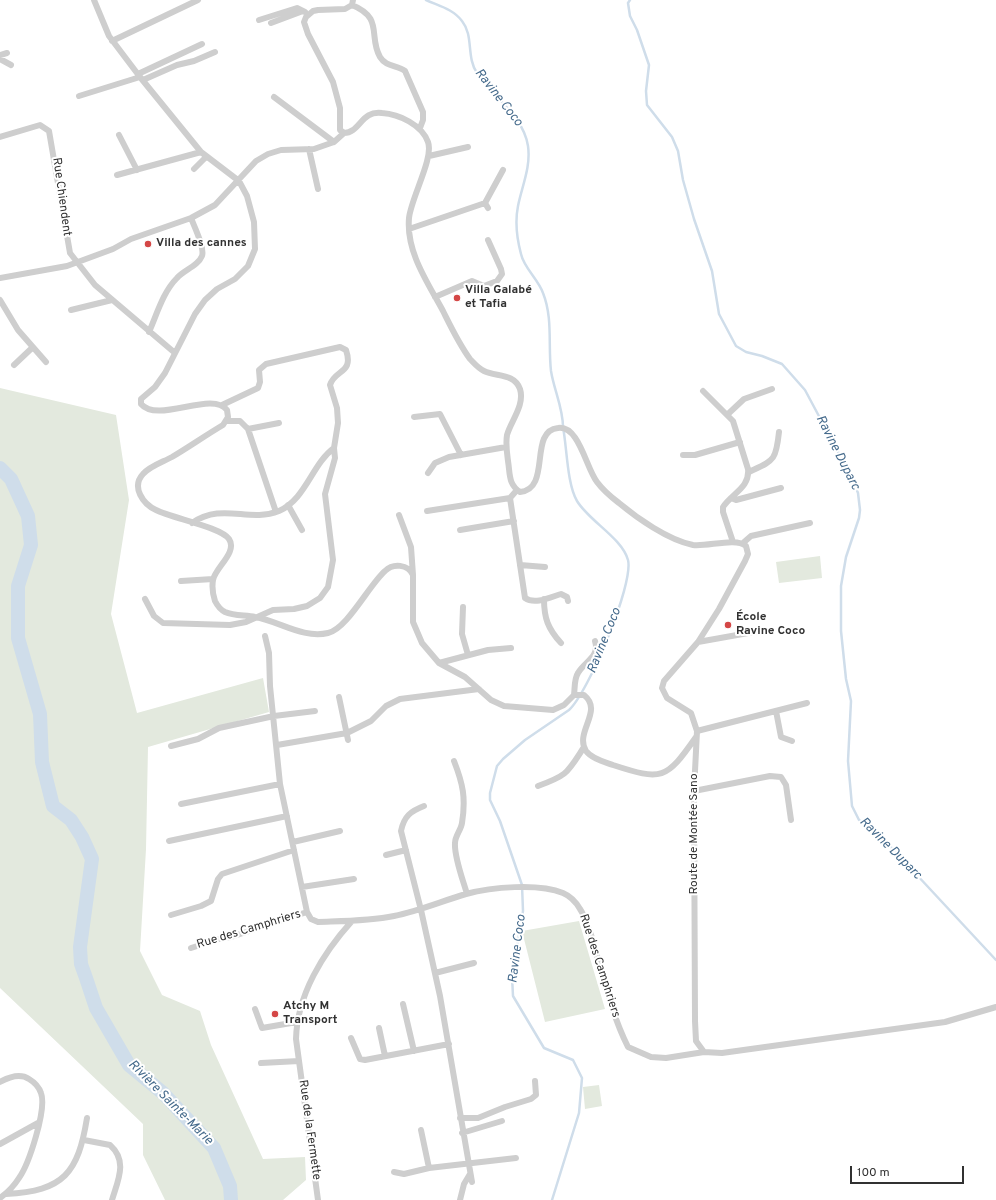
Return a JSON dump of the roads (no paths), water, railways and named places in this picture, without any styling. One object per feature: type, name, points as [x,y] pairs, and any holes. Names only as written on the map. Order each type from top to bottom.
[{"type":"street","points":[[94,0],[112,41],[140,77],[201,152],[239,181],[247,196],[254,222],[255,249],[253,258],[242,273],[217,289],[205,300],[195,314],[160,381],[141,399],[141,404],[144,408],[149,410],[213,403],[222,405],[258,388],[260,382],[259,370],[261,367],[290,358],[340,347],[344,348],[348,356],[346,368],[334,378],[330,386],[337,408],[338,422],[334,448],[335,458],[325,494],[334,551],[332,574],[328,587],[320,598],[312,604],[294,609],[273,610],[257,617],[230,625],[168,624],[156,619],[145,600]]},
{"type":"street","points":[[112,41],[198,0]]},
{"type":"street","points":[[271,23],[318,10],[345,10],[352,3],[360,8],[371,19],[378,51],[384,62],[405,71],[423,112],[423,120],[420,128]]},
{"type":"street","points":[[259,20],[297,8],[306,13]]},
{"type":"street","points":[[306,13],[305,26],[333,82],[340,108],[340,126],[344,133]]},
{"type":"street","points":[[140,77],[202,44]]},
{"type":"street","points":[[79,96],[194,61],[214,52]]},
{"type":"street","points":[[0,55],[7,53]]},
{"type":"street","points":[[0,59],[11,65]]},
{"type":"street","points":[[274,97],[334,142]]},
{"type":"street","points":[[0,278],[77,262],[113,249],[131,239],[191,218],[211,209],[239,181],[256,161],[268,154],[281,150],[322,147],[334,142],[344,133],[353,131],[364,117],[380,112],[415,124],[420,128],[428,142],[429,156],[411,205],[409,229],[410,242],[416,260],[464,350],[475,365],[484,371],[509,378],[514,381],[520,389],[520,405],[510,426],[506,447],[510,482],[517,490],[520,492],[526,491],[535,483],[543,442],[548,433],[552,430],[566,428],[575,436],[588,467],[597,482],[631,513],[650,526],[692,544],[716,545],[733,542],[743,543],[751,536],[810,523]]},
{"type":"street","name":"Rue Chiendent","points":[[0,137],[40,125],[49,131],[62,202],[68,246],[77,262],[95,285],[175,353]]},
{"type":"street","points":[[119,135],[136,170]]},
{"type":"street","points":[[429,156],[468,147]]},
{"type":"street","points":[[309,149],[318,189]]},
{"type":"street","points":[[117,175],[201,152]]},
{"type":"street","points":[[194,169],[206,157]]},
{"type":"street","points":[[409,229],[487,205],[503,170]]},
{"type":"street","points":[[149,332],[168,288],[178,277],[198,262],[202,255],[202,249],[191,218]]},
{"type":"street","points":[[435,297],[467,282],[476,282],[484,286],[500,279],[502,274],[501,269],[488,240]]},
{"type":"street","points":[[72,310],[112,300]]},
{"type":"street","points":[[0,302],[18,330],[46,362]]},
{"type":"street","points":[[14,365],[33,347]]},
{"type":"street","points":[[728,414],[744,400],[772,389]]},
{"type":"street","points":[[703,390],[728,414],[733,421],[749,472],[745,485],[723,507],[723,512],[733,542]]},
{"type":"street","points":[[222,405],[228,413],[226,421],[223,425],[146,471],[139,481],[140,495],[150,507],[225,535],[230,542],[229,552],[213,579],[215,600],[220,608],[231,614],[257,617],[312,634],[328,633],[341,625],[387,569],[394,566],[403,566],[409,569],[413,575]]},
{"type":"street","points":[[414,417],[440,414],[461,455]]},
{"type":"street","points":[[226,421],[240,421],[248,429],[276,512]]},
{"type":"street","points":[[248,429],[279,423]]},
{"type":"street","points":[[749,472],[774,458],[777,452],[779,432]]},
{"type":"street","points":[[683,455],[695,455],[740,442]]},
{"type":"street","points":[[428,473],[435,463],[442,460],[506,447]]},
{"type":"street","points":[[192,523],[213,513],[240,515],[276,512],[288,505],[308,484],[326,455],[334,448]]},
{"type":"street","points":[[731,498],[736,500],[781,488]]},
{"type":"street","points":[[427,511],[510,498],[517,490]]},
{"type":"street","points":[[510,498],[525,598],[532,600],[544,599],[561,594],[567,597],[568,601]]},
{"type":"street","points":[[288,505],[302,530]]},
{"type":"street","points":[[399,515],[411,547],[413,575],[413,622],[422,643],[439,663],[465,677],[491,700],[504,706],[548,710],[561,707],[574,695],[578,672],[594,654],[597,646],[595,640]]},
{"type":"street","points":[[460,530],[514,521]]},
{"type":"street","name":"Route de Montée Sano","points":[[704,1052],[696,1041],[695,1021],[694,791],[696,734],[691,713],[667,698],[662,688],[664,681],[698,642],[719,609],[745,561],[748,550],[743,543]]},
{"type":"street","points":[[520,565],[546,566]]},
{"type":"street","points":[[181,581],[213,579]]},
{"type":"street","points":[[544,599],[544,617],[553,635],[561,643]]},
{"type":"street","points":[[462,607],[462,634],[468,655]]},
{"type":"street","points":[[698,642],[765,630]]},
{"type":"street","name":"Rue des Camphriers","points":[[265,636],[269,653],[280,784],[307,912],[311,919],[318,922],[367,921],[421,910],[467,894],[490,889],[527,888],[552,890],[563,893],[573,900],[581,910],[591,936],[619,1031],[628,1047],[651,1057],[666,1058],[704,1052]]},
{"type":"street","points":[[439,663],[488,650],[511,648]]},
{"type":"street","points":[[277,745],[347,736],[371,721],[386,706],[397,700],[479,689]]},
{"type":"street","points":[[574,695],[584,695],[588,698],[591,713],[583,736],[584,747],[587,752],[598,759],[643,775],[656,776],[672,767],[696,734],[808,703]]},
{"type":"street","points":[[339,697],[347,736]]},
{"type":"street","points":[[171,746],[198,740],[219,728],[274,716],[315,711]]},
{"type":"street","points":[[776,711],[782,737],[792,741]]},
{"type":"street","points":[[538,786],[563,776],[568,772],[584,747]]},
{"type":"street","points":[[454,760],[463,782],[464,791],[462,823],[456,837],[455,848],[467,894]]},
{"type":"street","points":[[694,791],[770,776],[781,777],[786,785],[791,820]]},
{"type":"street","points":[[181,804],[280,784]]},
{"type":"street","points":[[424,806],[412,811],[403,821],[401,831],[435,972],[449,1044],[462,1133],[472,1182]]},
{"type":"street","points":[[169,841],[287,816]]},
{"type":"street","points":[[293,842],[340,831]]},
{"type":"street","points":[[172,916],[202,906],[211,901],[218,879],[222,874],[294,850]]},
{"type":"street","points":[[386,854],[406,850]]},
{"type":"street","points":[[302,887],[354,879]]},
{"type":"street","name":"Rue des Camphriers","points":[[191,948],[222,938],[231,937],[307,912]]},
{"type":"street","name":"Rue de la Fermette","points":[[318,1200],[296,1039],[297,1022],[303,1003],[324,957],[352,921]]},
{"type":"street","points":[[435,972],[474,963]]},
{"type":"street","points":[[403,1004],[414,1051]]},
{"type":"street","points":[[704,1052],[722,1053],[885,1032],[945,1022],[996,1007]]},
{"type":"street","points":[[255,1010],[259,1025],[262,1028],[297,1022]]},
{"type":"street","points":[[379,1028],[385,1056]]},
{"type":"street","points":[[351,1038],[360,1059],[449,1044]]},
{"type":"street","points":[[261,1063],[299,1061]]},
{"type":"street","points":[[0,1082],[9,1078],[22,1076],[27,1078],[38,1087],[43,1100],[30,1153],[20,1177],[6,1194],[0,1198]]},
{"type":"street","points":[[460,1118],[478,1118],[530,1099],[536,1095],[535,1081]]},
{"type":"street","points":[[6,1194],[35,1191],[64,1176],[75,1164],[84,1140],[87,1118]]},
{"type":"street","points":[[462,1133],[502,1121]]},
{"type":"street","points":[[0,1144],[38,1123]]},
{"type":"street","points":[[421,1130],[429,1168]]},
{"type":"street","points":[[84,1140],[110,1145],[119,1155],[121,1170],[112,1200]]},
{"type":"street","points":[[394,1172],[404,1174],[429,1168],[516,1158]]},
{"type":"street","points":[[460,1200],[464,1184],[470,1174]]},
{"type":"waterway","name":"Ravine Coco","points":[[426,0],[450,11],[462,21],[468,33],[472,60],[477,73],[514,116],[525,135],[529,154],[526,176],[517,212],[518,236],[523,259],[541,288],[546,302],[549,322],[551,371],[562,413],[571,485],[577,501],[582,508],[619,544],[625,552],[628,560],[628,573],[617,614],[598,661],[577,700],[569,710],[525,740],[503,759],[497,766],[490,793],[490,800],[500,821],[522,885],[523,911],[512,976],[513,996],[544,1048],[573,1060],[582,1078],[579,1113],[552,1200]]},
{"type":"waterway","name":"Ravine Duparc","points":[[630,0],[628,3],[630,16],[637,30],[649,65],[646,91],[647,105],[672,137],[678,151],[683,180],[694,219],[712,271],[719,314],[736,346],[746,352],[762,356],[782,364],[805,390],[852,478],[858,493],[860,510],[859,518],[846,557],[841,586],[841,631],[846,679],[851,701],[848,761],[852,806],[859,820],[876,831],[996,960]]},
{"type":"waterway","name":"Rivière Sainte-Marie","points":[[0,468],[11,479],[28,516],[31,545],[18,586],[18,638],[40,714],[42,762],[53,806],[71,820],[82,837],[92,859],[80,947],[81,964],[96,1008],[129,1065],[163,1093],[214,1148],[230,1186],[231,1200]]},
{"type":"place","name":"Villa des cannes","points":[[148,244]]},
{"type":"place","name":"Villa Galabé et Tafia","points":[[457,298]]},
{"type":"place","name":"École Ravine Coco","points":[[728,625]]},
{"type":"place","name":"Atchy M Transport","points":[[275,1014]]}]
